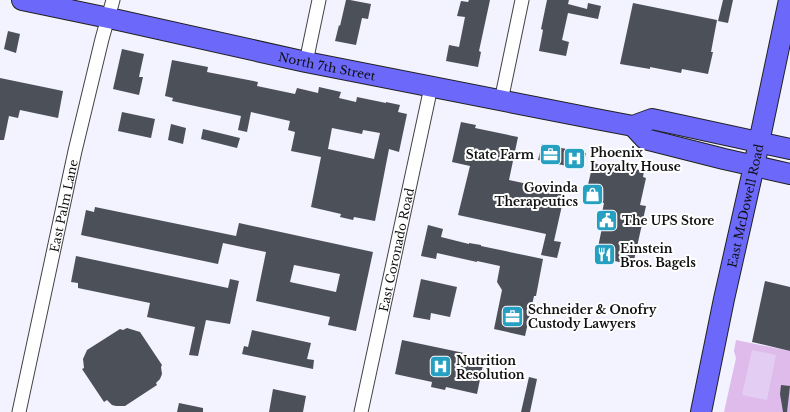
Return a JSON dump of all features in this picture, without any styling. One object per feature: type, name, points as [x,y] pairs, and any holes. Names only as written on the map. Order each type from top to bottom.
[{"type":"main road","name":"North 7th Street","points":[[22,0],[111,9],[306,62],[633,126]]},
{"type":"main road","name":"East McDowell Road","points":[[701,412],[789,0]]},
{"type":"main road","points":[[790,148],[652,119],[633,126],[645,139],[790,174]]},
{"type":"street","points":[[306,62],[319,0]]},
{"type":"street","points":[[501,101],[522,0]]},
{"type":"street","name":"East Palm Lane","points":[[19,412],[72,165],[102,39],[111,9]]},
{"type":"street","name":"East Coronado Road","points":[[361,412],[431,87]]},
{"type":"shaded area","points":[[736,340],[790,351],[790,412],[724,412],[736,358],[734,351]]},
{"type":"shaded area","points":[[752,350],[776,355],[767,400],[742,395]]},
{"type":"building","points":[[346,0],[371,4],[368,19],[362,18],[356,45],[335,41]]},
{"type":"building","points":[[469,0],[490,0],[479,51],[481,52],[478,67],[446,61],[449,45],[459,47],[465,17],[457,16],[461,1],[468,2]]},
{"type":"building","points":[[547,0],[569,0],[568,4],[587,9],[588,3],[601,6],[598,19],[568,13],[562,40],[569,42],[566,56],[539,51],[543,30],[541,29]]},
{"type":"building","points":[[723,0],[733,0],[728,23],[718,21]]},
{"type":"building","points":[[633,3],[717,20],[711,52],[713,52],[708,74],[682,69],[681,73],[650,67],[650,69],[620,64]]},
{"type":"building","points":[[8,31],[20,34],[16,53],[4,49]]},
{"type":"building","points":[[122,49],[144,54],[139,77],[143,77],[139,95],[113,89]]},
{"type":"building","points":[[172,60],[208,67],[207,72],[258,82],[257,86],[295,94],[297,88],[318,93],[319,87],[341,92],[339,98],[356,102],[357,97],[400,105],[398,112],[407,114],[399,152],[389,149],[375,221],[354,217],[353,220],[340,217],[341,214],[311,207],[321,157],[291,151],[295,132],[288,130],[290,121],[251,112],[247,132],[238,130],[241,116],[172,101],[173,98],[165,96]],"holes":[[[332,128],[362,134],[363,130],[380,133],[374,159],[328,149]]]},
{"type":"building","points":[[0,78],[63,91],[58,118],[20,110],[18,118],[9,116],[4,140],[0,140]]},
{"type":"building","points":[[122,112],[155,119],[151,138],[118,131]]},
{"type":"building","points":[[461,122],[476,125],[475,128],[518,137],[509,180],[565,192],[554,241],[561,242],[557,258],[541,255],[546,234],[458,215],[470,166],[452,162]]},
{"type":"building","points":[[171,124],[186,128],[183,144],[168,140]]},
{"type":"building","points":[[203,129],[240,138],[237,148],[201,139]]},
{"type":"building","points":[[542,144],[586,153],[582,169],[538,160]]},
{"type":"building","points":[[593,163],[610,167],[610,164],[644,171],[643,177],[646,178],[640,205],[646,206],[633,265],[596,257],[604,218],[601,218],[604,203],[585,198]]},
{"type":"building","points":[[95,207],[236,236],[239,223],[373,252],[356,331],[328,325],[330,317],[256,301],[266,252],[223,243],[218,264],[81,235],[86,210],[94,212]],"holes":[[[294,265],[340,274],[336,292],[290,282]]]},
{"type":"building","points":[[428,225],[443,229],[441,237],[543,259],[536,296],[534,296],[525,336],[494,329],[502,290],[497,282],[500,266],[437,253],[436,259],[421,256]]},
{"type":"building","points":[[76,256],[228,288],[230,279],[239,281],[230,324],[206,320],[198,356],[189,355],[195,327],[147,317],[150,303],[78,288],[78,283],[71,282]]},
{"type":"building","points":[[421,279],[457,287],[450,317],[431,313],[430,320],[413,317]]},
{"type":"building","points":[[765,281],[790,287],[790,351],[752,342]]},
{"type":"building","points":[[127,328],[140,332],[162,365],[162,374],[156,383],[157,385],[125,406],[116,406],[112,405],[107,400],[104,402],[82,369],[84,368],[83,359],[87,350],[120,329],[123,330]]},
{"type":"building","points":[[252,330],[311,343],[307,359],[314,360],[313,369],[242,354],[244,346],[248,347]]},
{"type":"building","name":"Nutrition Resolution","points":[[402,340],[464,353],[464,356],[484,360],[477,394],[446,387],[445,390],[431,387],[432,382],[395,374]]},
{"type":"building","points":[[529,377],[537,379],[530,412],[521,412]]},
{"type":"building","points":[[781,385],[790,386],[787,412],[783,412],[780,394]]},
{"type":"building","points":[[273,389],[306,396],[303,412],[269,412]]},
{"type":"building","points":[[179,403],[203,408],[203,412],[177,412]]},
{"type":"place","name":"State Farm","points":[[550,154]]},
{"type":"place","name":"Phoenix Loyalty House","points":[[574,159]]},
{"type":"place","name":"Govinda Therapeutics","points":[[593,194]]},
{"type":"place","name":"The UPS Store","points":[[607,220]]},
{"type":"place","name":"Einstein Bros. Bagels","points":[[604,255]]},
{"type":"place","name":"Schneider & Onofry Custody Lawyers","points":[[513,316]]},
{"type":"place","name":"Nutrition Resolution","points":[[440,367]]}]
